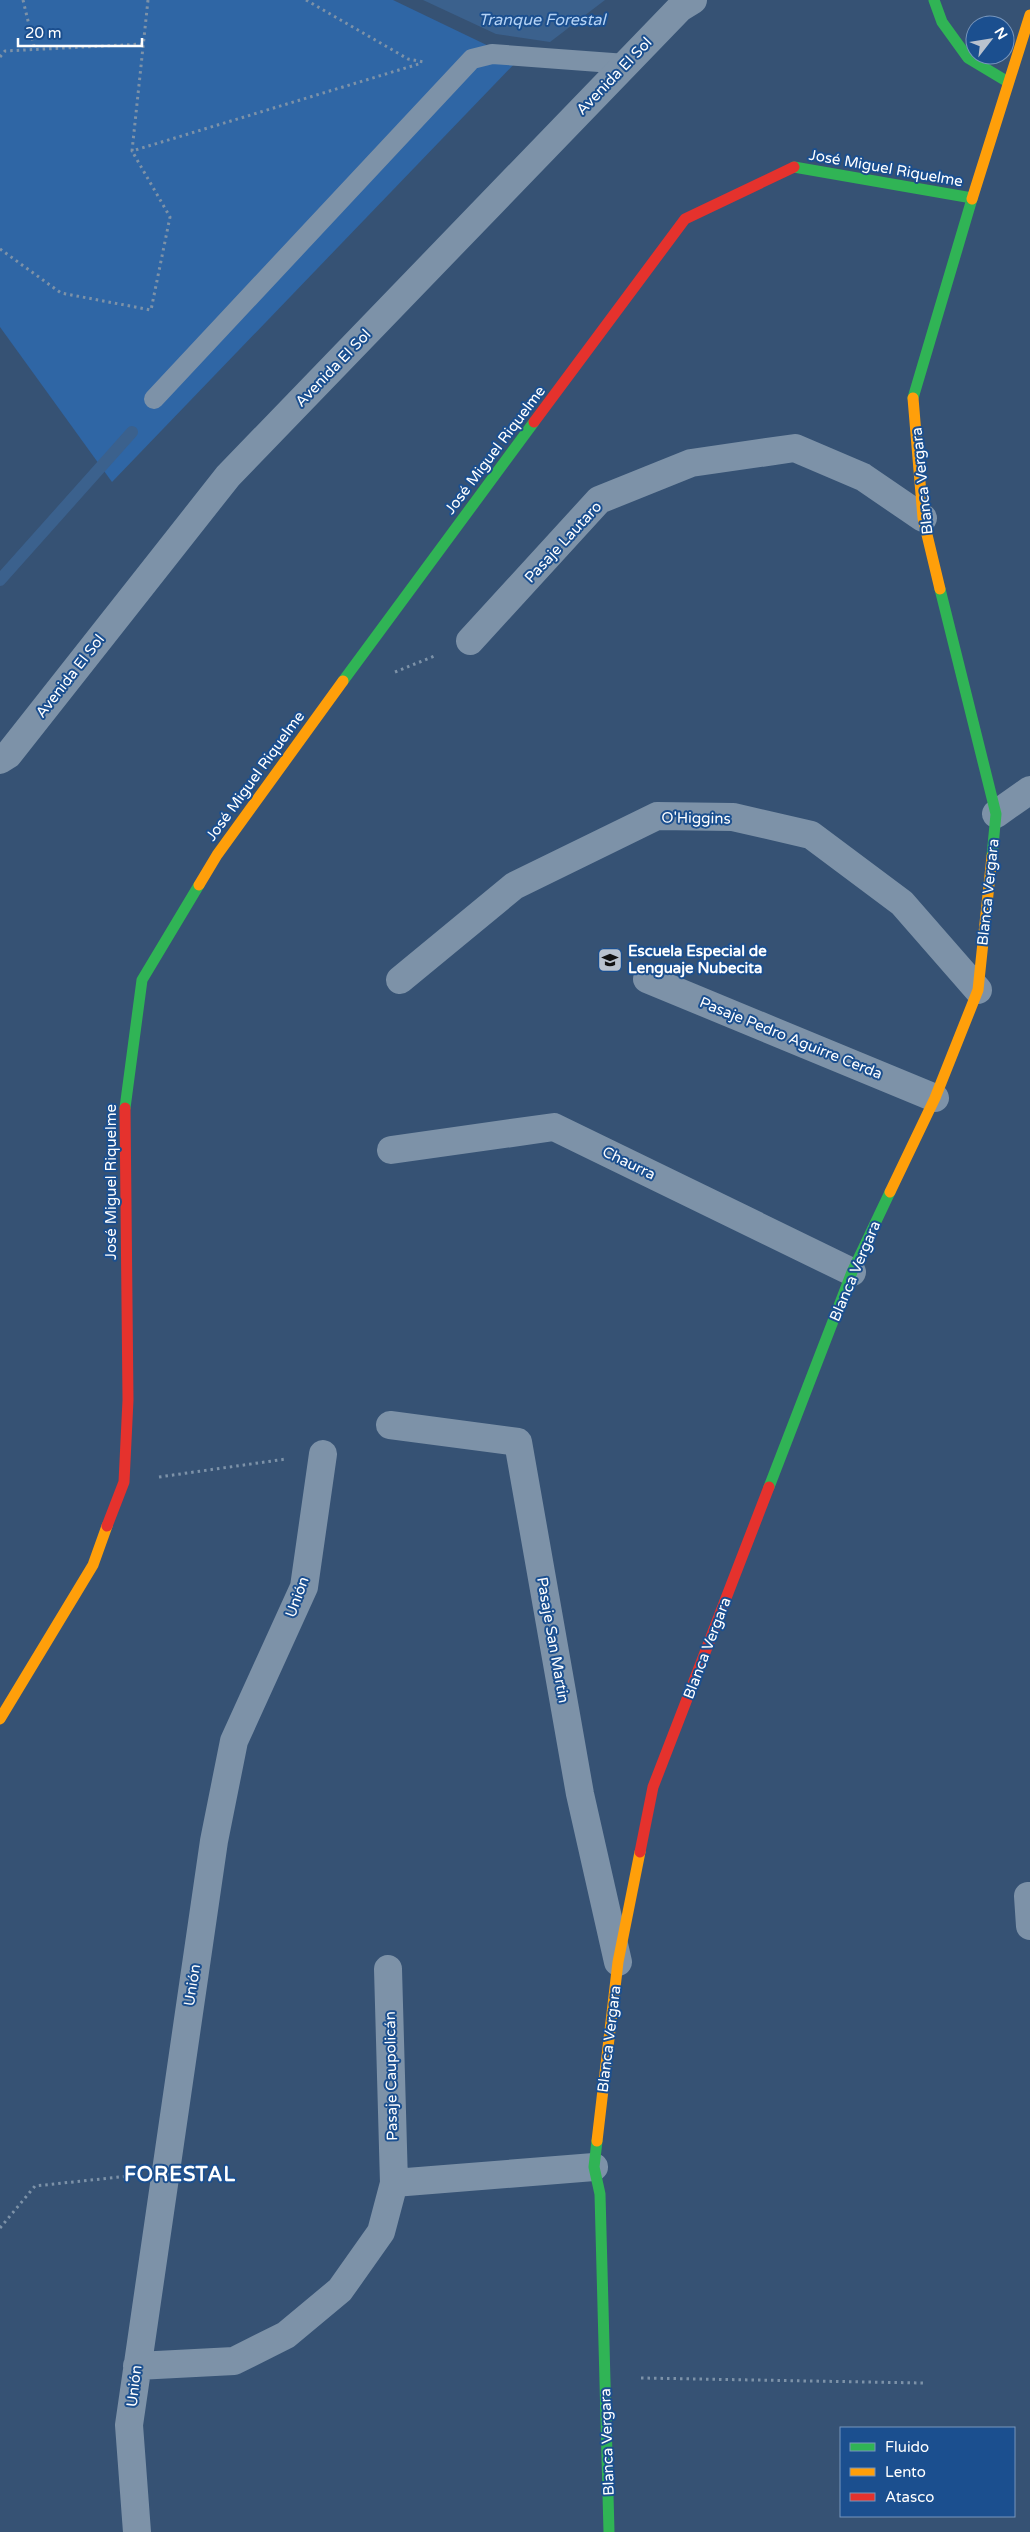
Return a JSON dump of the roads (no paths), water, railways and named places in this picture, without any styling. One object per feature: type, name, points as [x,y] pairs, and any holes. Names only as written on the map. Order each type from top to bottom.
[{"type":"street","name":"Avenida El Sol","points":[[0,760],[8,754],[228,476],[680,8],[693,0]]},
{"type":"street","points":[[934,0],[942,22],[968,58],[1008,82]]},
{"type":"street","name":"Blanca Vergara","points":[[614,2526],[606,2378],[600,2194],[594,2167],[618,1962],[653,1787],[852,1272],[935,1098],[978,990],[996,814],[923,518],[913,396],[972,198],[1030,15]]},
{"type":"street","name":"José Miguel Riquelme","points":[[0,1720],[94,1565],[124,1482],[128,1400],[124,1112],[142,980],[217,855],[335,691],[685,219],[792,167],[972,198]]},
{"type":"street","name":"Pasaje Lautaro","points":[[470,641],[599,500],[691,463],[795,448],[863,477],[923,518]]},
{"type":"street","points":[[996,814],[1030,790]]},
{"type":"street","name":"O'Higgins","points":[[400,980],[514,886],[532,877],[657,816],[733,817],[811,835],[902,902],[978,990]]},
{"type":"street","name":"Pasaje Pedro Aguirre Cerda","points":[[647,979],[935,1098]]},
{"type":"street","name":"Chaurra","points":[[391,1150],[554,1126],[852,1272]]},
{"type":"street","name":"Pasaje San Martin","points":[[390,1425],[518,1442],[580,1794],[618,1962]]},
{"type":"street","name":"Unión","points":[[136,2532],[129,2425],[164,2172],[214,1841],[234,1741],[304,1587],[324,1454]]},
{"type":"street","points":[[1028,1896],[1030,1926]]},
{"type":"street","name":"Pasaje Caupolicán","points":[[137,2366],[234,2361],[286,2335],[340,2290],[381,2232],[394,2183],[388,1969]]},
{"type":"street","points":[[394,2183],[594,2167]]},
{"type":"lane","points":[[154,399],[472,59],[492,54],[626,64]]},
{"type":"water","name":"Tranque Forestal","points":[[423,0],[605,0],[550,42],[496,34]]},
{"type":"waterway","points":[[0,580],[132,432]]},
{"type":"place","name":"Escuela Especial de Lenguaje Nubecita","points":[[610,960]]},
{"type":"district","name":"FORESTAL","points":[[180,2175]]}]
